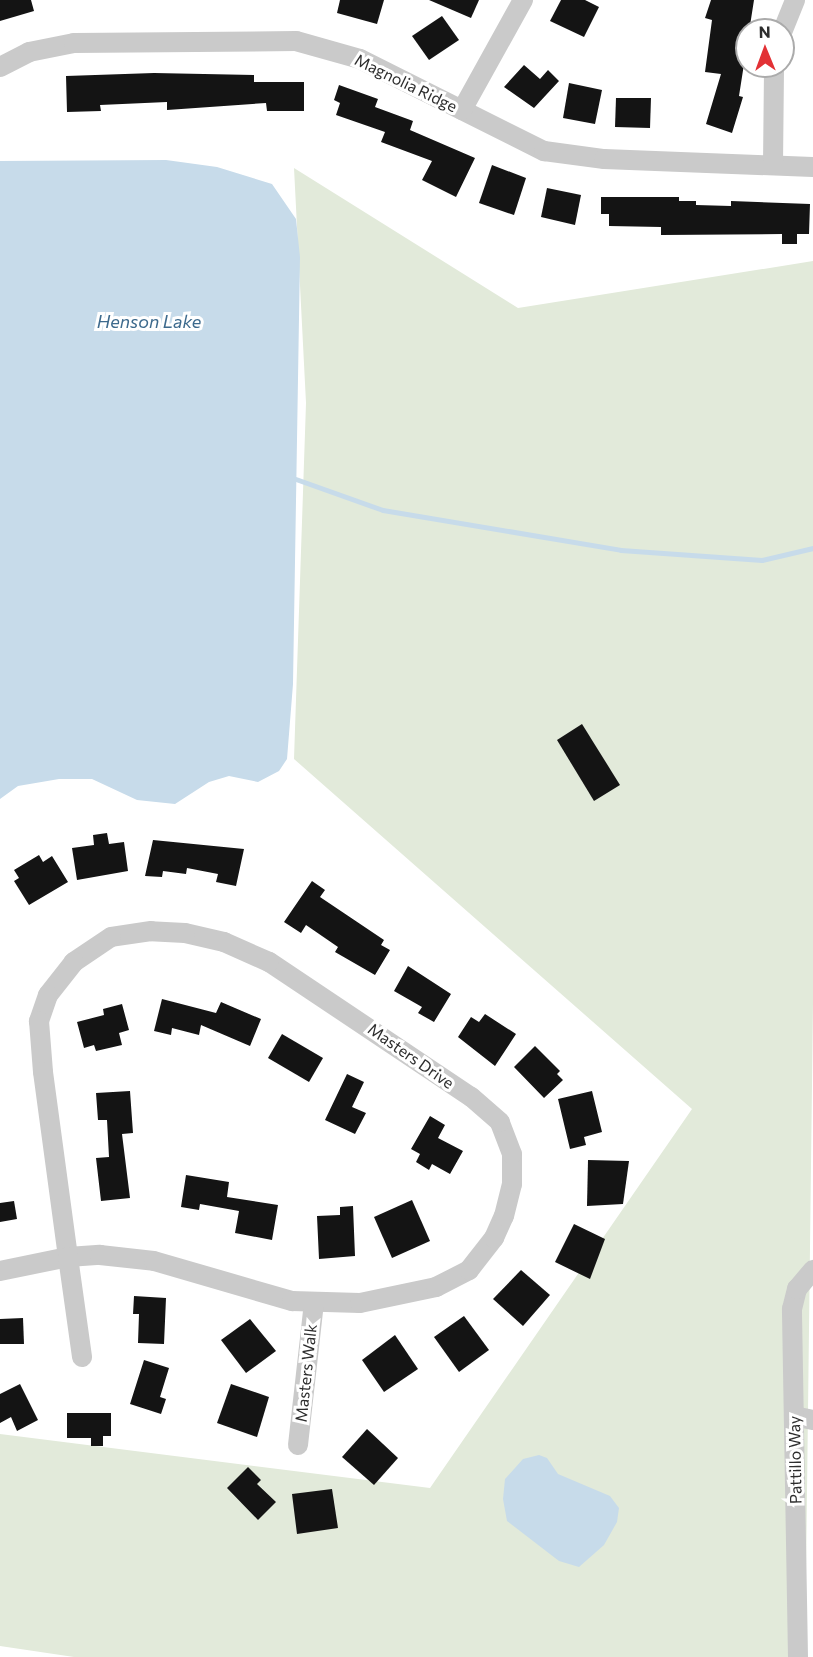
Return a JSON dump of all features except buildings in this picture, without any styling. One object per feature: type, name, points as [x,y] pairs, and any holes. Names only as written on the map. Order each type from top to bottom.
[{"type":"street","points":[[462,110],[523,0]]},
{"type":"street","points":[[788,18],[795,0]]},
{"type":"street","name":"Magnolia Ridge","points":[[0,67],[29,52],[74,44],[296,41],[360,59],[544,151],[604,159],[813,167]]},
{"type":"street","points":[[773,165],[774,78]]},
{"type":"street","name":"Masters Drive","points":[[0,1271],[68,1257],[100,1255],[154,1261],[292,1301],[360,1303],[436,1287],[469,1270],[494,1238],[504,1216],[512,1184],[512,1154],[500,1122],[365,1024],[269,962],[224,942],[185,933],[151,931],[111,937],[74,962],[48,995],[39,1021],[43,1072],[68,1257],[82,1357]]},
{"type":"street","name":"Pattillo Way","points":[[798,1657],[805,1578],[803,1418],[792,1310],[797,1289],[813,1270]]},
{"type":"street","name":"Masters Walk","points":[[298,1445],[314,1302]]},
{"type":"green space","points":[[294,168],[518,308],[813,261],[813,1003],[805,1657],[74,1657],[0,1646],[0,1434],[430,1488],[692,1109],[294,759],[306,403]]},
{"type":"water","name":"Henson Lake","points":[[166,160],[217,167],[272,184],[296,219],[300,257],[293,684],[287,759],[279,771],[258,782],[229,776],[209,782],[175,804],[137,800],[92,779],[59,779],[18,786],[0,799],[0,161]]},
{"type":"water","points":[[539,1455],[547,1458],[558,1474],[610,1496],[619,1508],[617,1522],[604,1545],[579,1567],[559,1561],[507,1521],[503,1499],[505,1479],[523,1459]]},
{"type":"waterway","points":[[296,479],[383,510],[621,550],[762,560],[813,548]]}]
